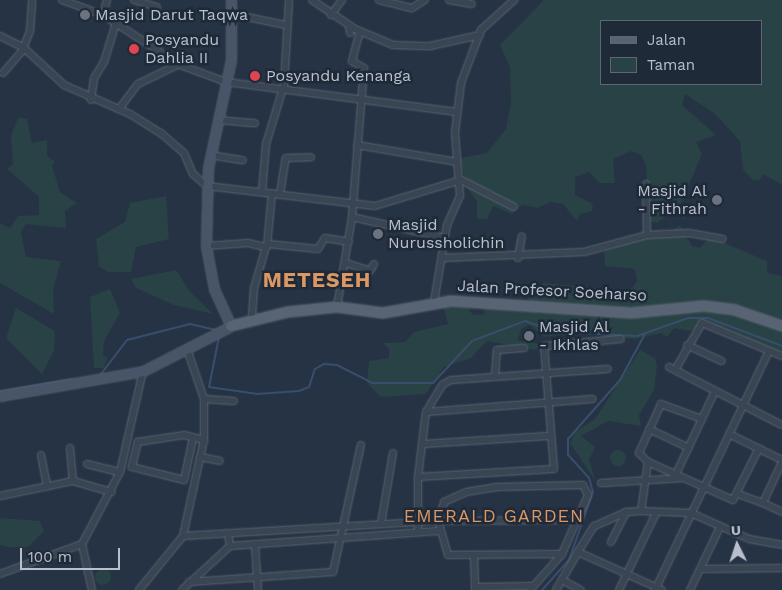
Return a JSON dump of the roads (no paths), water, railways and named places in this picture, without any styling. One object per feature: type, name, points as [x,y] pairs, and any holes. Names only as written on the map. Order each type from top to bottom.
[{"type":"main road","points":[[0,396],[143,371],[231,326],[214,289],[206,246],[207,186],[210,155],[226,82],[232,14],[231,0]]},
{"type":"main road","name":"Jalan Profesor Soeharso","points":[[231,326],[252,319],[337,307],[383,313],[434,302],[545,304],[632,313],[704,306],[735,310],[782,326]]},
{"type":"street","points":[[3,73],[24,47],[32,0]]},
{"type":"street","points":[[62,0],[103,15],[179,64],[226,82],[458,112]]},
{"type":"street","points":[[103,15],[107,0]]},
{"type":"street","points":[[134,0],[157,7]]},
{"type":"street","points":[[262,192],[266,144],[283,89],[285,24],[289,0]]},
{"type":"street","points":[[312,0],[350,30],[412,47],[480,35]]},
{"type":"street","points":[[331,15],[342,0]]},
{"type":"street","points":[[379,0],[412,8],[425,0]]},
{"type":"street","points":[[449,0],[472,4]]},
{"type":"street","points":[[434,302],[445,238],[461,180],[457,162],[458,112],[461,83],[480,35],[514,0]]},
{"type":"street","points":[[232,14],[285,24]]},
{"type":"street","points":[[91,100],[94,78],[104,62],[116,23]]},
{"type":"street","points":[[337,307],[346,263],[352,218],[351,202],[362,99],[364,66],[352,62],[360,32]]},
{"type":"street","points":[[0,36],[24,47],[53,76],[91,100],[120,109],[180,148],[193,174],[207,186],[376,206],[461,180],[514,207]]},
{"type":"street","points":[[120,109],[138,84],[179,64]]},
{"type":"street","points":[[218,120],[255,124]]},
{"type":"street","points":[[357,145],[457,162]]},
{"type":"street","points":[[210,155],[244,160]]},
{"type":"street","points":[[280,194],[287,157],[311,157]]},
{"type":"street","points":[[646,184],[647,235]]},
{"type":"street","points":[[252,319],[254,288],[267,245],[272,193]]},
{"type":"street","points":[[352,218],[445,238]]},
{"type":"street","points":[[442,258],[518,258],[584,252],[647,235],[689,233],[722,240]]},
{"type":"street","points":[[518,258],[522,236]]},
{"type":"street","points":[[206,246],[248,243],[318,249],[325,238],[349,242]]},
{"type":"street","points":[[346,263],[370,271],[374,264]]},
{"type":"street","points":[[782,356],[702,323],[672,369],[782,425]]},
{"type":"street","points":[[418,476],[554,466],[554,442],[548,436],[543,348],[546,344],[621,339]]},
{"type":"street","points":[[687,345],[721,361]]},
{"type":"street","points":[[495,377],[497,350],[524,348]]},
{"type":"street","points":[[139,590],[183,536],[204,440],[204,399],[187,349]]},
{"type":"street","points":[[578,552],[627,573],[658,589],[691,514],[769,351]]},
{"type":"street","points":[[418,532],[418,476],[426,412],[442,385],[495,377],[608,369]]},
{"type":"street","points":[[0,574],[82,544],[120,472],[143,371]]},
{"type":"street","points":[[676,474],[715,391]]},
{"type":"street","points":[[204,399],[234,400]]},
{"type":"street","points":[[426,412],[592,399]]},
{"type":"street","points":[[702,419],[662,404],[639,452],[648,462],[732,500],[738,494],[759,448]]},
{"type":"street","points":[[649,429],[689,448]]},
{"type":"street","points":[[730,434],[782,461],[763,503]]},
{"type":"street","points":[[193,438],[184,480],[132,467],[138,442],[184,435],[204,440]]},
{"type":"street","points":[[422,444],[548,436]]},
{"type":"street","points":[[189,582],[332,573],[347,526],[361,445]]},
{"type":"street","points":[[70,448],[72,481]]},
{"type":"street","points":[[381,524],[392,453]]},
{"type":"street","points":[[41,455],[46,486]]},
{"type":"street","points":[[200,457],[220,461]]},
{"type":"street","points":[[641,512],[642,482],[648,462]]},
{"type":"street","points":[[87,464],[120,472]]},
{"type":"street","points":[[601,483],[686,478]]},
{"type":"street","points":[[0,496],[72,481],[111,492]]},
{"type":"street","points":[[474,554],[475,588],[532,588],[562,554],[588,495],[583,485],[496,487],[466,492],[444,502],[438,521],[438,531],[447,554],[474,554],[562,554]]},
{"type":"street","points":[[738,494],[782,512]]},
{"type":"street","points":[[611,542],[626,512]]},
{"type":"street","points":[[556,590],[594,526],[626,512],[691,514],[749,539],[782,545]]},
{"type":"street","points":[[619,590],[656,513]]},
{"type":"street","points":[[183,536],[438,521],[576,520]]},
{"type":"street","points":[[690,590],[720,527]]},
{"type":"street","points":[[182,590],[230,546],[341,540],[438,531]]},
{"type":"street","points":[[228,533],[230,546]]},
{"type":"street","points":[[82,544],[92,590]]},
{"type":"street","points":[[255,545],[258,590]]},
{"type":"street","points":[[700,569],[782,568]]},
{"type":"street","points":[[562,580],[581,590]]},
{"type":"waterway","points":[[219,337],[209,387],[257,394],[299,391],[309,387],[315,369],[324,364],[337,365],[372,383],[433,383],[472,341],[525,321],[555,332],[637,336],[688,318],[708,318],[782,346]]},
{"type":"waterway","points":[[101,374],[127,340],[190,324],[216,330]]},
{"type":"waterway","points":[[542,590],[569,560],[593,492],[589,478],[568,455],[568,439],[620,380],[645,334]]},
{"type":"waterway","points":[[0,391],[72,379]]},
{"type":"place","name":"Masjid Darut Taqwa","points":[[85,15]]},
{"type":"place","name":"Posyandu Dahlia II","points":[[134,49]]},
{"type":"place","name":"Posyandu Kenanga","points":[[255,76]]},
{"type":"place","name":"Masjid Al - Fithrah","points":[[717,200]]},
{"type":"place","name":"Masjid Nurussholichin","points":[[378,234]]},
{"type":"place","name":"Masjid Al - Ikhlas","points":[[529,336]]},
{"type":"district","name":"METESEH","points":[[317,280]]},
{"type":"district","name":"EMERALD GARDEN","points":[[494,516]]}]
